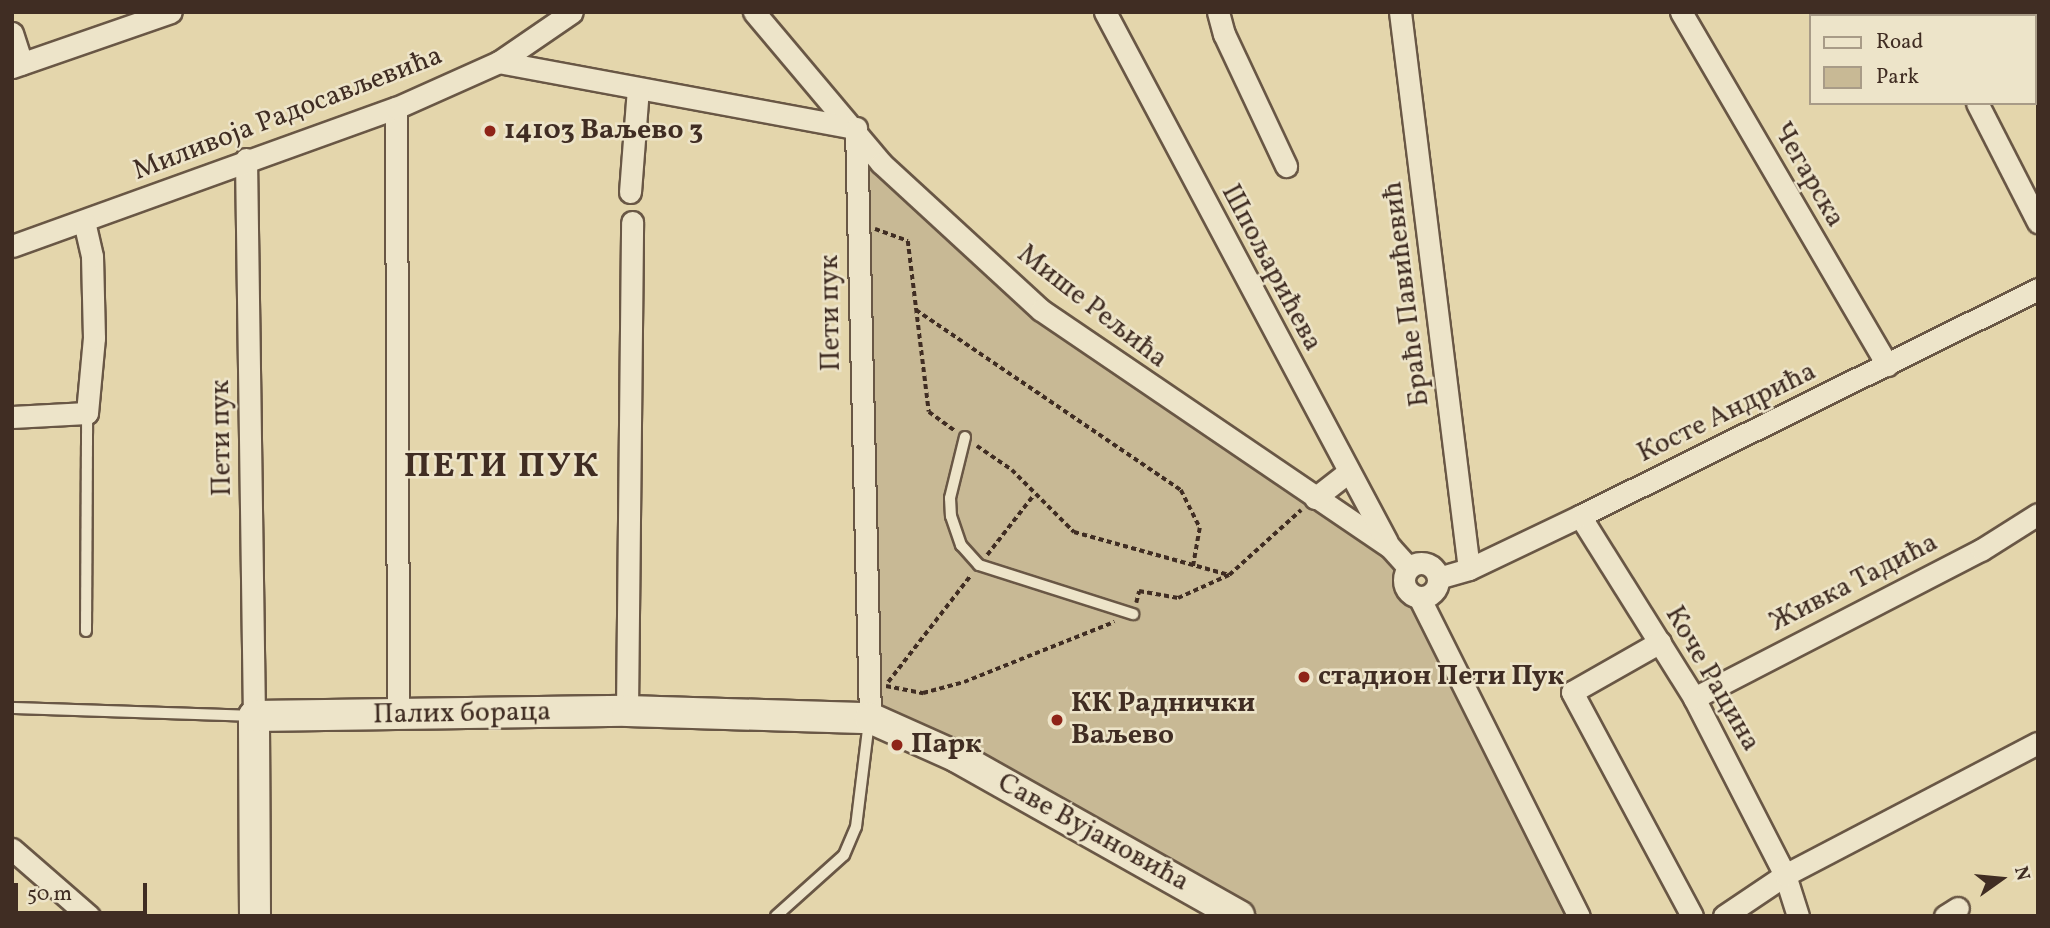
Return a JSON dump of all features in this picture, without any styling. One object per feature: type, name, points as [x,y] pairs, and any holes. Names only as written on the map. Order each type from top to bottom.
[{"type":"street","points":[[12,33],[17,65],[140,18],[171,12]]},
{"type":"street","name":"Миливоја Радосављевића","points":[[12,246],[246,159],[396,108],[499,62],[572,12]]},
{"type":"street","name":"Мише Рељића","points":[[754,12],[856,128],[881,163],[1041,310],[1390,547],[1409,568]]},
{"type":"street","name":"Шпољарићева","points":[[1105,12],[1347,473],[1390,547]]},
{"type":"street","points":[[1218,12],[1224,34],[1286,166]]},
{"type":"street","name":"Браће Павићевић","points":[[1401,12],[1469,569]]},
{"type":"street","name":"Чегарска","points":[[1681,12],[1887,365]]},
{"type":"street","points":[[499,62],[856,128]]},
{"type":"street","points":[[631,192],[638,88]]},
{"type":"street","points":[[1978,105],[2038,222]]},
{"type":"street","points":[[396,108],[398,715]]},
{"type":"street","name":"Пети пук","points":[[856,128],[870,718]]},
{"type":"street","name":"Пети пук","points":[[246,159],[254,716]]},
{"type":"street","points":[[12,417],[87,413],[94,338],[92,256],[84,221]]},
{"type":"street","points":[[627,711],[632,222]]},
{"type":"street","name":"Косте Андрића","points":[[1438,578],[1469,569],[1580,516],[2038,289]]},
{"type":"street","points":[[1315,498],[1347,473]]},
{"type":"street","name":"Живка Тадића","points":[[1694,698],[1981,550],[2038,514]]},
{"type":"street","name":"Коче Рацина","points":[[1580,516],[1694,698],[1785,875],[1798,916]]},
{"type":"street","points":[[1419,597],[1433,592],[1438,578],[1424,563],[1409,568],[1406,588],[1419,597],[1579,916]]},
{"type":"street","points":[[1660,642],[1572,692],[1692,916]]},
{"type":"street","name":"Палих бораца","points":[[254,716],[627,711],[870,718]]},
{"type":"street","points":[[254,716],[255,916]]},
{"type":"street","name":"Саве Вујановића","points":[[870,718],[957,757],[1240,916]]},
{"type":"street","points":[[1724,916],[1785,875],[2038,743]]},
{"type":"street","points":[[12,849],[89,916]]},
{"type":"lane","points":[[86,631],[87,413]]},
{"type":"lane","points":[[965,437],[950,498],[951,516],[961,545],[979,565],[1133,614]]},
{"type":"lane","points":[[12,708],[254,716]]},
{"type":"lane","points":[[776,916],[844,855],[856,827],[870,718]]},
{"type":"path","points":[[857,223],[908,241],[929,412],[1012,470],[1033,496],[1074,532],[1229,575]]},
{"type":"path","points":[[916,310],[1181,490],[1200,528],[1193,566]]},
{"type":"path","points":[[870,718],[884,686],[1033,496]]},
{"type":"path","points":[[884,686],[923,693],[964,682],[1133,614],[1139,591],[1178,598],[1229,575],[1315,498]]},
{"type":"green space","points":[[856,129],[1041,310],[1409,568],[1406,588],[1579,916],[1239,916],[870,718]]},
{"type":"place","name":"14103 Ваљево 3","points":[[490,131]]},
{"type":"place","name":"стадион Пети Пук","points":[[1304,677]]},
{"type":"place","name":"КК Раднички Ваљево","points":[[1057,720]]},
{"type":"place","name":"Парк","points":[[897,745]]},
{"type":"district","name":"ПЕТИ ПУК","points":[[502,467]]}]
